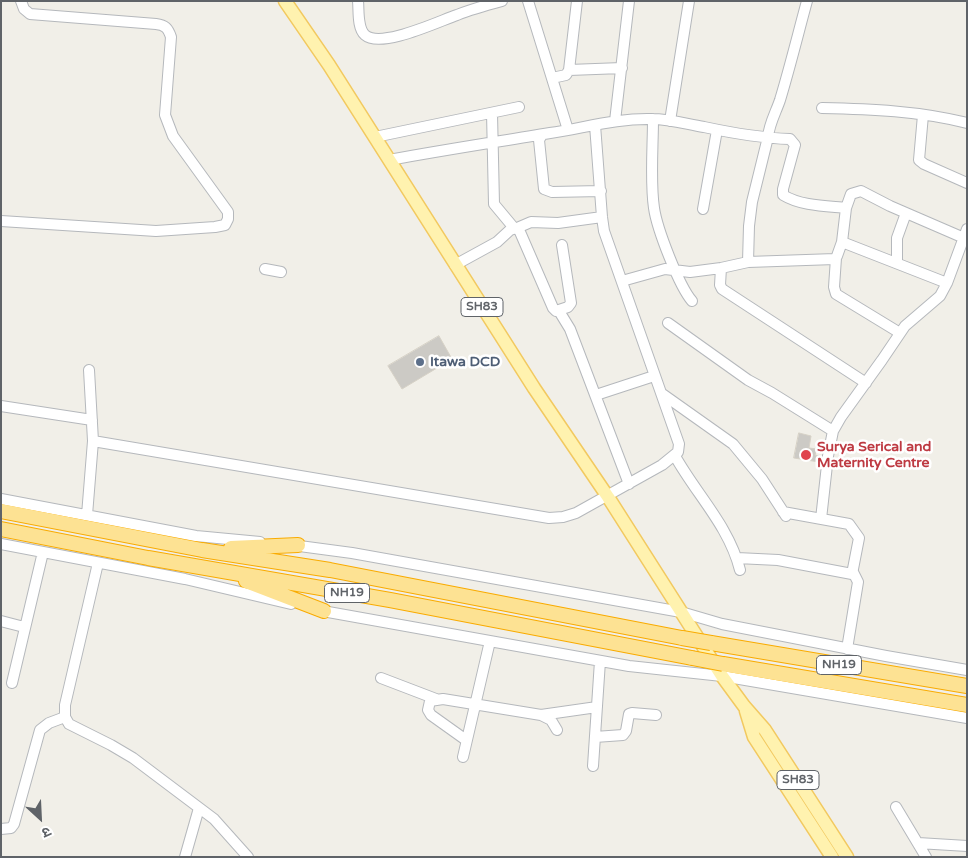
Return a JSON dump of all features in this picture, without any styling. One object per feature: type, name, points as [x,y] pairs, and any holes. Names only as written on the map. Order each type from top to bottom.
[{"type":"highway","name":"NH19","points":[[1,511],[202,550],[330,570],[682,638],[967,686]]},
{"type":"highway","name":"NH19","points":[[1,529],[216,570],[390,600],[692,658],[723,670],[967,705]]},
{"type":"highway","points":[[202,550],[298,545]]},
{"type":"highway","points":[[216,570],[324,612]]},
{"type":"main road","name":"SH83","points":[[286,1],[329,65],[534,388],[608,497],[681,612],[723,670],[744,706],[765,730],[847,857]]},
{"type":"main road","name":"SH83","points":[[744,706],[754,737],[832,857]]},
{"type":"street","points":[[1,220],[156,231],[215,227],[225,225],[228,219],[228,212],[173,136],[168,126],[165,115],[171,37],[169,29],[164,25],[156,24],[30,14],[24,10],[21,1]]},
{"type":"street","points":[[358,1],[360,27],[364,34],[369,37],[386,38],[417,30],[458,14],[502,1]]},
{"type":"street","points":[[528,1],[568,130]]},
{"type":"street","points":[[552,78],[566,74],[569,70],[577,1]]},
{"type":"street","points":[[615,122],[629,1]]},
{"type":"street","points":[[670,121],[689,1]]},
{"type":"street","points":[[748,262],[752,202],[769,127],[780,99],[807,1]]},
{"type":"street","points":[[569,70],[622,68]]},
{"type":"street","points":[[375,137],[519,107]]},
{"type":"street","points":[[822,108],[923,115],[967,123]]},
{"type":"street","points":[[492,113],[494,204],[520,232],[554,310],[559,311],[570,329],[629,484]]},
{"type":"street","points":[[923,115],[919,160],[967,183]]},
{"type":"street","points":[[389,160],[630,119],[653,119],[790,139],[795,143],[794,153],[783,195],[789,199],[817,206],[846,208]]},
{"type":"street","points":[[653,119],[654,209],[675,270],[692,302]]},
{"type":"street","points":[[93,441],[548,518],[563,517],[576,513],[608,497],[675,456],[680,450],[679,444],[604,231],[594,125]]},
{"type":"street","points":[[704,210],[718,130]]},
{"type":"street","points":[[542,135],[539,140],[544,189],[552,192],[600,191]]},
{"type":"street","points":[[820,519],[833,431],[844,412],[910,320],[936,300],[947,283],[966,233],[906,213],[861,191],[851,194],[846,208],[842,242],[836,258],[834,288],[836,294],[900,333]]},
{"type":"street","points":[[897,263],[897,238],[906,213]]},
{"type":"street","points":[[455,264],[497,242],[506,232],[530,222],[558,223],[602,217]]},
{"type":"street","points":[[842,242],[947,283]]},
{"type":"street","points":[[559,311],[570,305],[571,300],[562,246]]},
{"type":"street","points":[[622,281],[665,269],[690,272],[748,262],[836,258]]},
{"type":"street","points":[[265,268],[281,272]]},
{"type":"street","points":[[721,268],[720,285],[722,289],[866,383]]},
{"type":"street","points":[[668,323],[748,380],[833,431]]},
{"type":"street","points":[[87,515],[93,441],[89,370]]},
{"type":"street","points":[[596,395],[654,376]]},
{"type":"street","points":[[660,393],[734,444],[762,479],[785,515],[848,524],[859,538],[852,572],[858,582],[847,648]]},
{"type":"street","points":[[1,406],[92,420]]},
{"type":"street","points":[[675,456],[686,476],[711,510],[737,558],[740,570]]},
{"type":"street","points":[[1,499],[196,536],[298,545],[352,553],[681,612],[722,624],[967,670]]},
{"type":"street","points":[[1,544],[185,579],[324,612],[629,666],[723,670],[967,718]]},
{"type":"street","points":[[12,683],[42,552]]},
{"type":"street","points":[[737,558],[778,560],[852,574],[852,572]]},
{"type":"street","points":[[98,562],[65,705],[65,717],[69,724],[133,758],[214,819],[248,857]]},
{"type":"street","points":[[1,621],[24,627]]},
{"type":"street","points":[[462,757],[490,641]]},
{"type":"street","points":[[593,766],[600,660]]},
{"type":"street","points":[[381,678],[436,699],[474,703],[541,715],[551,720],[557,730]]},
{"type":"street","points":[[436,699],[430,701],[428,710],[466,740]]},
{"type":"street","points":[[541,715],[597,707]]},
{"type":"street","points":[[595,737],[624,735],[629,714],[656,715]]},
{"type":"street","points":[[1,829],[11,828],[14,824],[40,730],[49,723],[65,717]]},
{"type":"street","points":[[896,807],[926,857]]},
{"type":"street","points":[[185,857],[199,808]]},
{"type":"street","points":[[918,843],[967,846]]},
{"type":"building","name":"Itawa DCD","points":[[439,336],[452,359],[402,389],[388,366]]},
{"type":"building","points":[[799,433],[811,436],[809,448],[817,449],[815,455],[820,456],[819,462],[794,458]]},
{"type":"place","name":"Itawa DCD","points":[[420,362]]},
{"type":"place","name":"Surya Serical and Maternity Centre","points":[[806,455]]}]
